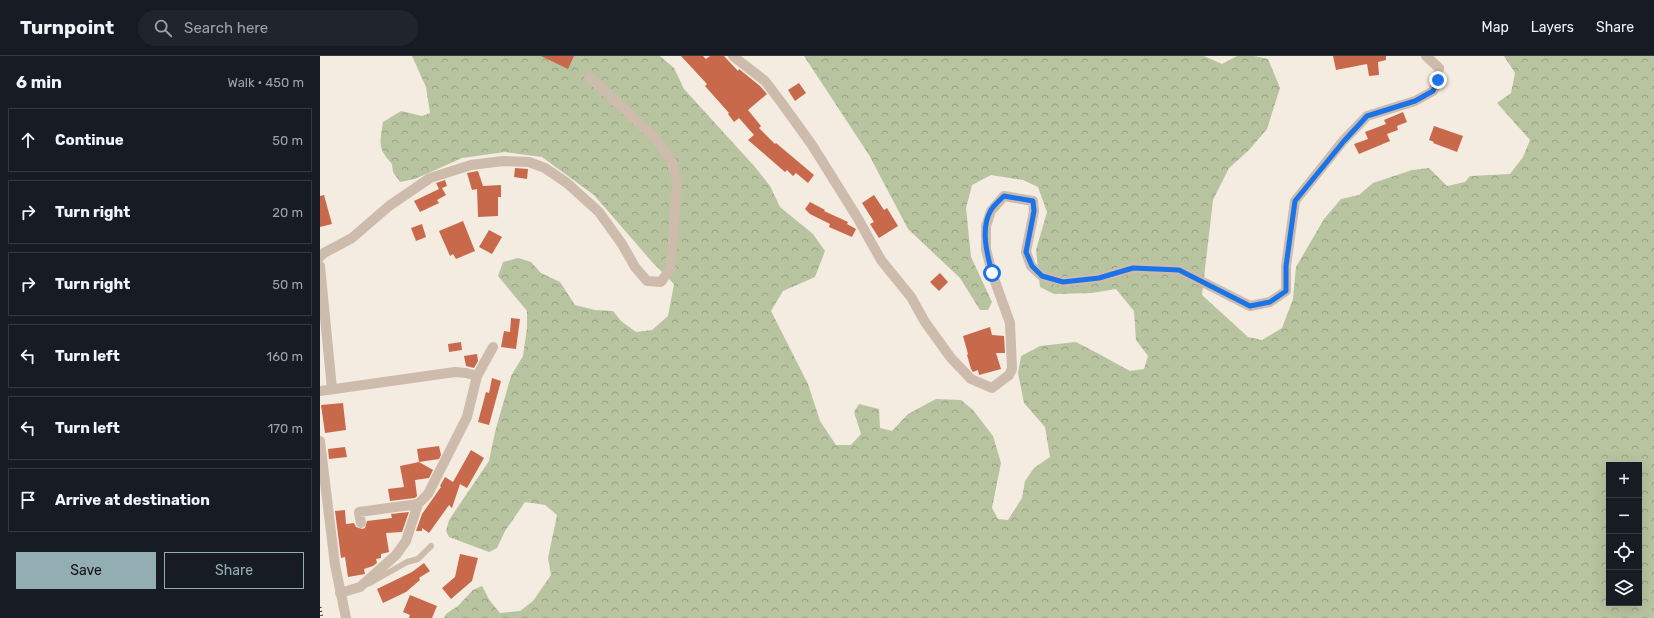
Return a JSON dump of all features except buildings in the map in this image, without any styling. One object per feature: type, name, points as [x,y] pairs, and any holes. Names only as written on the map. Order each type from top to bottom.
[{"type":"street","points":[[733,56],[765,81],[790,114],[812,145],[857,217],[881,260],[911,297],[924,322],[951,358],[971,379],[992,388],[1009,375],[1012,369],[1010,323],[992,273],[986,249],[986,226],[991,211],[1004,196],[1033,201],[1034,211],[1026,252],[1032,266],[1042,276],[1063,282],[1099,278],[1133,268],[1179,270],[1250,306],[1270,302],[1286,291],[1286,266],[1295,201],[1344,141],[1367,116],[1415,101],[1433,91],[1438,80],[1439,68],[1426,56]]},
{"type":"street","points":[[320,258],[324,253],[352,238],[389,206],[430,178],[471,165],[503,161],[529,162],[545,168],[567,183],[599,212],[622,244],[634,267],[647,281],[661,282],[670,269],[673,241],[677,182],[671,160],[653,136],[589,77]]},
{"type":"street","points":[[320,266],[332,389]]},
{"type":"street","points":[[340,593],[360,587],[364,584],[396,555],[406,541],[418,504],[428,494],[467,417],[477,376],[493,347]]},
{"type":"street","points":[[320,391],[455,372],[477,376]]},
{"type":"street","points":[[320,441],[335,566],[346,618]]},
{"type":"street","points":[[360,523],[359,512],[418,504]]},
{"type":"lane","points":[[364,584],[370,584],[407,562],[418,559],[431,546]]},
{"type":"green space","points":[[412,56],[660,56],[674,68],[684,89],[755,167],[770,186],[780,207],[813,234],[825,251],[815,277],[783,291],[771,311],[808,384],[820,421],[836,445],[851,445],[861,434],[854,412],[859,404],[879,409],[880,428],[892,431],[908,414],[936,399],[961,400],[973,410],[993,436],[1001,463],[992,508],[998,519],[1008,520],[1022,498],[1025,481],[1034,468],[1050,457],[1045,427],[1024,403],[1018,373],[1021,356],[1040,346],[1076,342],[1130,371],[1144,369],[1148,356],[1136,340],[1134,311],[1116,289],[1092,293],[1054,294],[1040,287],[1036,250],[1047,212],[1038,187],[1023,180],[991,175],[972,185],[966,208],[971,257],[992,302],[988,310],[980,310],[960,278],[908,229],[869,155],[804,56],[1204,56],[1222,64],[1237,56],[1254,56],[1268,59],[1280,88],[1267,129],[1249,150],[1229,168],[1213,200],[1202,295],[1248,337],[1262,340],[1282,328],[1293,299],[1296,267],[1324,219],[1341,199],[1359,195],[1373,183],[1412,170],[1429,168],[1447,186],[1465,182],[1470,176],[1510,174],[1523,157],[1530,140],[1497,103],[1511,93],[1515,73],[1504,56],[1654,56],[1654,618],[444,618],[446,614],[458,606],[473,590],[482,586],[490,601],[500,613],[520,611],[533,601],[551,575],[548,558],[557,515],[545,505],[525,502],[505,531],[497,548],[489,552],[449,537],[446,531],[449,520],[489,461],[495,432],[511,376],[523,356],[527,328],[527,311],[498,276],[503,262],[518,258],[531,262],[541,273],[560,282],[575,305],[595,310],[613,311],[621,321],[636,332],[652,330],[668,316],[674,284],[653,263],[594,195],[542,157],[505,152],[462,158],[415,179],[400,182],[393,172],[392,164],[382,149],[381,140],[383,122],[401,111],[422,116],[430,113],[426,87]]},
{"type":"railway","points":[[320,607],[322,618]]},
{"type":"route","points":[[992,273],[986,249],[986,226],[991,211],[1004,196],[1033,201],[1034,211],[1026,252],[1032,266],[1042,276],[1063,282],[1099,278],[1133,268],[1179,270],[1209,284],[1235,300],[1250,306],[1270,302],[1286,291],[1286,266],[1295,201],[1344,141],[1367,116],[1415,101],[1433,91],[1438,80]]}]
